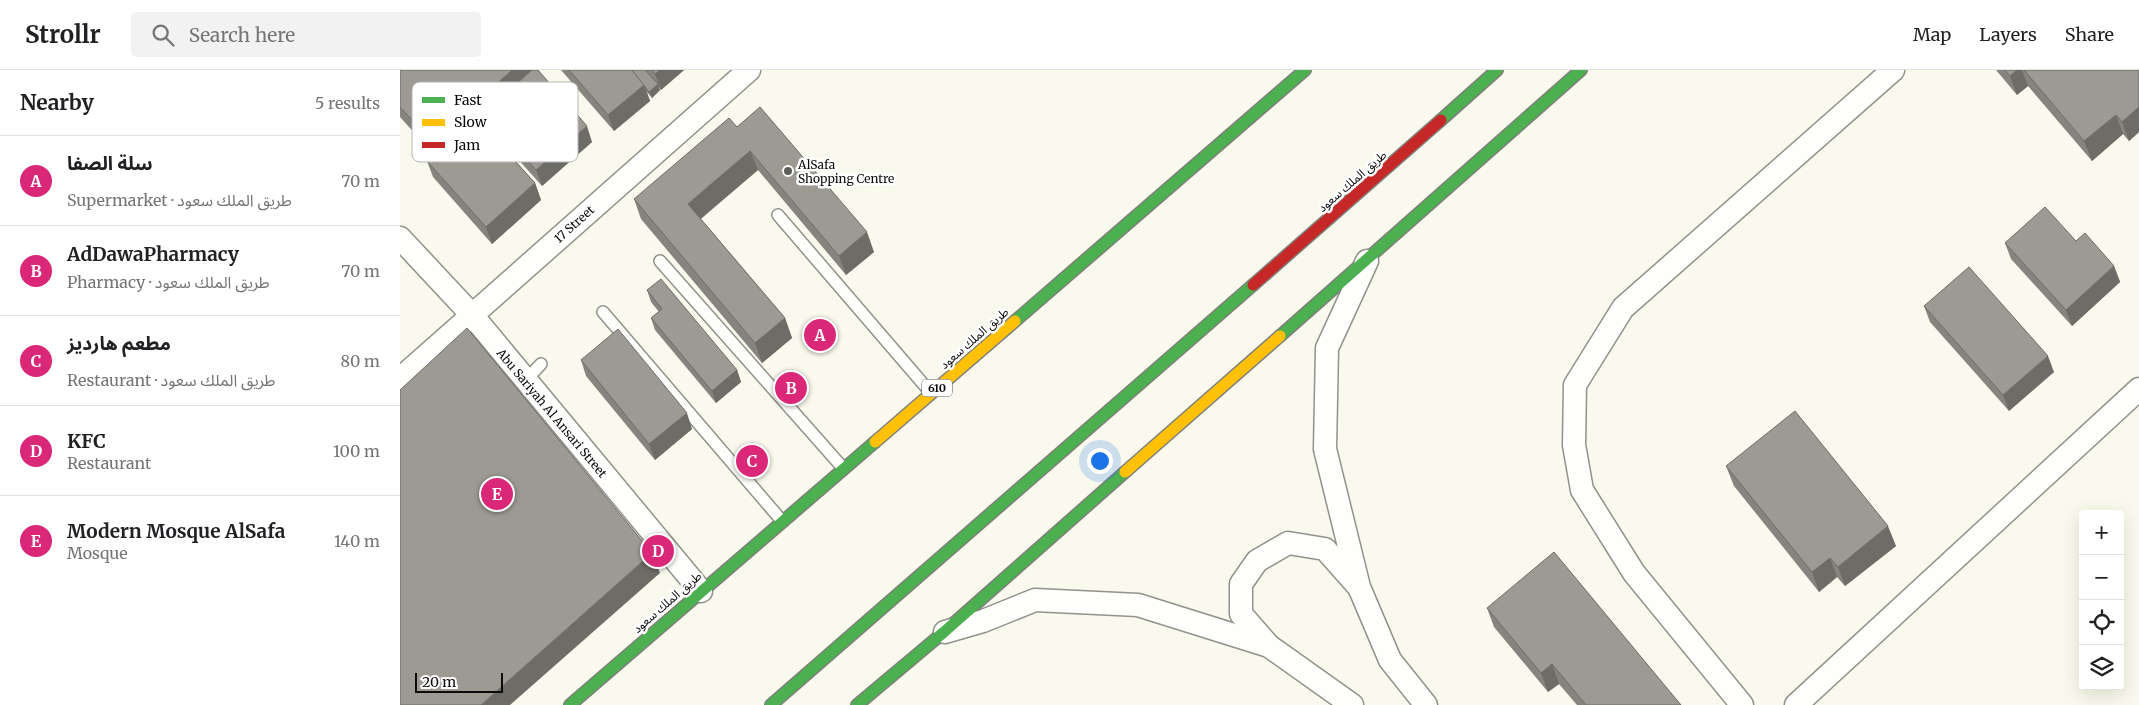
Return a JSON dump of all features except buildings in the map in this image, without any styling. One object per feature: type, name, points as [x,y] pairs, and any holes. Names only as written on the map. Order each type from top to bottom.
[{"type":"main road","name":"طريق الملك سعود","points":[[570,705],[1305,70]]},
{"type":"main road","name":"طريق الملك سعود","points":[[771,705],[1497,70]]},
{"type":"main road","points":[[857,705],[944,632],[1581,70]]},
{"type":"street","name":"17 Street","points":[[400,379],[749,70]]},
{"type":"street","points":[[1742,705],[1634,573],[1582,490],[1574,445],[1575,385],[1623,308],[1893,70]]},
{"type":"street","name":"Abu Sariyah Al Ansari Street","points":[[400,238],[472,315],[701,591]]},
{"type":"street","points":[[1367,259],[1327,348],[1325,449],[1360,587],[1390,660],[1426,705]]},
{"type":"street","points":[[1796,705],[2135,401]]},
{"type":"street","points":[[1352,705],[1269,646],[1241,614],[1241,584],[1256,561],[1288,543],[1325,549],[1360,587]]},
{"type":"street","points":[[944,632],[983,622],[1035,600],[1138,605],[1269,646]]},
{"type":"lane","points":[[778,215],[931,393]]},
{"type":"lane","points":[[660,261],[843,468]]},
{"type":"lane","points":[[603,312],[782,521]]},
{"type":"lane","points":[[525,381],[540,364]]},
{"type":"traffic: fast","points":[[1015,321],[1305,70]]},
{"type":"traffic: fast","points":[[1441,120],[1497,70]]},
{"type":"traffic: fast","points":[[1280,336],[1581,70]]},
{"type":"traffic: fast","points":[[771,705],[1253,285]]},
{"type":"traffic: fast","points":[[570,705],[875,442]]},
{"type":"traffic: fast","points":[[857,705],[944,632],[1125,472]]},
{"type":"traffic: slow","points":[[875,442],[1015,321]]},
{"type":"traffic: slow","points":[[1125,472],[1280,336]]},
{"type":"traffic: jam","points":[[1253,285],[1441,120]]},
{"type":"place","name":"AlSafa Shopping Centre","points":[[788,171]]},
{"type":"place","name":"سلة الصفا","points":[[820,335]]},
{"type":"place","name":"AdDawaPharmacy","points":[[791,388]]},
{"type":"place","name":"مطعم هارديز","points":[[752,461]]},
{"type":"place","name":"Modern Mosque AlSafa","points":[[497,494]]},
{"type":"place","name":"KFC","points":[[658,551]]}]
